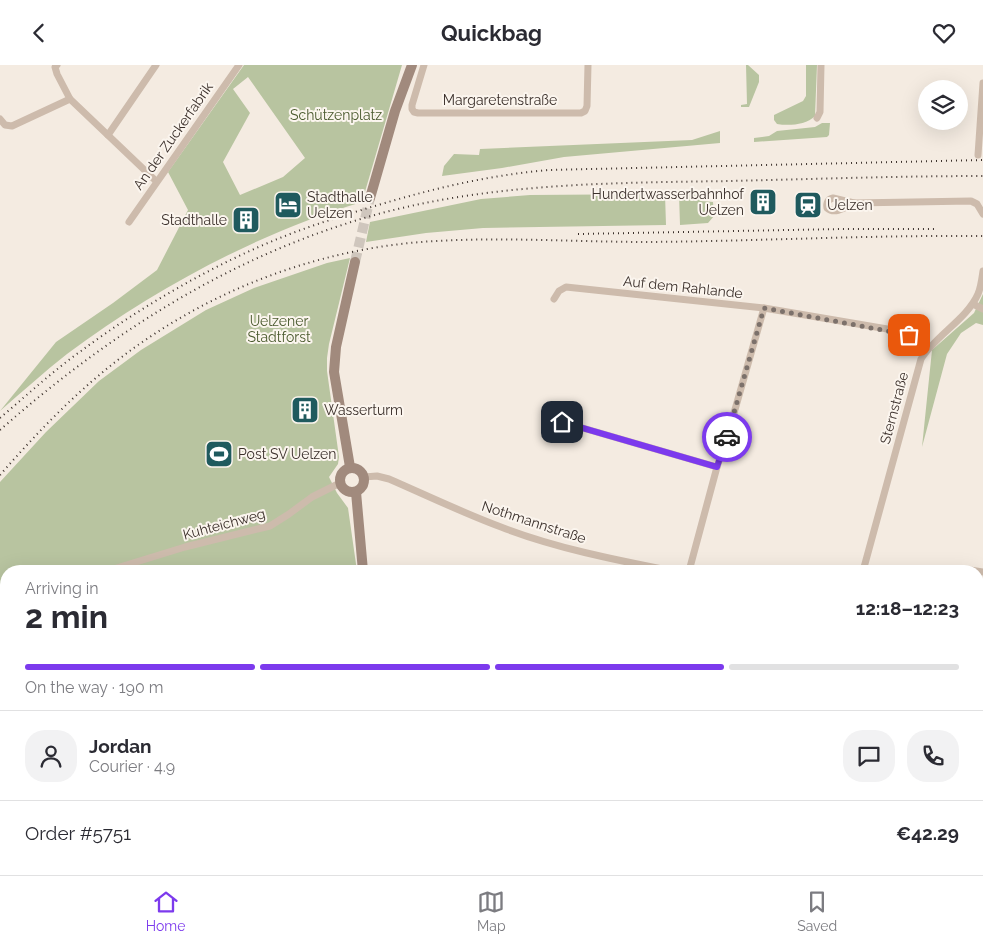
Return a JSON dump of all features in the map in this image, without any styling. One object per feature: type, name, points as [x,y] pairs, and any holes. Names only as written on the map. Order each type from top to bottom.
[{"type":"main road","points":[[370,198],[395,111],[412,65]]},
{"type":"main road","points":[[350,467],[334,365],[336,347],[355,262]]},
{"type":"main road","points":[[350,467],[359,470],[364,477],[362,486],[356,492],[344,489],[340,483],[339,478],[343,471],[350,467]]},
{"type":"main road","points":[[356,492],[362,565]]},
{"type":"street","points":[[108,135],[156,65]]},
{"type":"street","name":"An der Zuckerfabrik","points":[[129,222],[239,65]]},
{"type":"street","name":"Margaretenstraße","points":[[424,65],[412,105],[412,109],[418,113],[581,113],[586,111],[588,65]]},
{"type":"street","points":[[817,118],[820,112],[821,65]]},
{"type":"street","points":[[56,66],[57,74],[70,99],[156,181]]},
{"type":"street","points":[[978,155],[983,83]]},
{"type":"street","points":[[0,119],[6,125],[12,126],[70,99]]},
{"type":"street","points":[[854,203],[971,201],[977,204],[982,212]]},
{"type":"street","name":"Sternstraße","points":[[865,565],[920,359],[929,346],[973,304],[980,290],[983,271]]},
{"type":"street","name":"Auf dem Rahlande","points":[[554,299],[559,291],[566,287],[764,308],[899,331],[920,339],[929,346]]},
{"type":"street","points":[[973,304],[983,309]]},
{"type":"street","points":[[691,565],[717,467],[764,308]]},
{"type":"street","points":[[562,422],[717,467]]},
{"type":"street","name":"Nothmannstraße","points":[[364,477],[389,479],[502,528],[530,537],[609,559],[640,565]]},
{"type":"street","name":"Kuhteichweg","points":[[127,565],[186,547],[270,526],[312,497],[340,483]]},
{"type":"green space","name":"Schützenplatz","points":[[244,65],[402,65],[362,202],[284,230],[208,265],[172,285],[67,354],[0,411],[56,342],[157,270],[188,210],[168,172]],"holes":[[[248,77],[305,158],[283,177],[240,195],[223,162],[250,113],[233,89]]]},
{"type":"green space","points":[[746,65],[759,75],[759,82],[749,107],[741,107],[741,105],[747,104]]},
{"type":"green space","points":[[806,65],[817,65],[815,116],[797,124],[777,124],[774,120],[774,115],[803,101],[806,96]]},
{"type":"green space","points":[[822,123],[830,123],[829,135],[827,137],[754,142],[754,138],[769,136],[777,131],[815,127]]},
{"type":"green space","points":[[720,131],[720,143],[564,157],[442,176],[444,166],[454,154],[479,155],[480,149],[692,140]]},
{"type":"green space","points":[[692,192],[701,201],[713,202],[714,216],[708,223],[680,225],[679,194]]},
{"type":"green space","points":[[665,194],[666,225],[483,228],[426,233],[366,242],[370,222],[481,199],[530,195]]},
{"type":"green space","name":"Uelzener Stadtforst","points":[[350,258],[327,358],[327,371],[339,457],[338,464],[329,477],[337,493],[348,508],[356,565],[0,565],[0,482],[46,432],[99,381],[141,350],[206,310],[254,288],[327,263]]},
{"type":"green space","points":[[983,294],[983,325],[976,323],[961,333],[947,354],[922,447],[932,350],[974,313]]},
{"type":"tunnel","points":[[355,262],[370,198]]},
{"type":"railway","points":[[0,418],[60,367],[128,318],[179,287],[232,259],[297,231],[347,214],[425,192],[486,178],[548,170],[983,160]]},
{"type":"railway","points":[[0,430],[39,397],[120,336],[206,284],[251,261],[297,241],[392,210],[439,200],[487,193],[584,185],[983,176]]},
{"type":"railway","points":[[578,234],[936,229]]},
{"type":"railway","points":[[0,475],[40,431],[83,389],[149,337],[186,314],[225,294],[307,263],[350,252],[393,245],[463,240],[649,242],[983,236]]},
{"type":"way so far","points":[[727,437],[764,308],[899,331],[909,335]]},
{"type":"place","name":"Hundertwasserbahnhof Uelzen","points":[[763,202]]},
{"type":"place","name":"Stadthalle Uelzen","points":[[288,205]]},
{"type":"place","name":"Uelzen","points":[[808,205]]},
{"type":"place","name":"Stadthalle","points":[[246,220]]},
{"type":"place","name":"Wasserturm","points":[[305,410]]},
{"type":"place","name":"Post SV Uelzen","points":[[219,454]]},
{"type":"route","points":[[562,422],[717,467],[727,437]]}]
